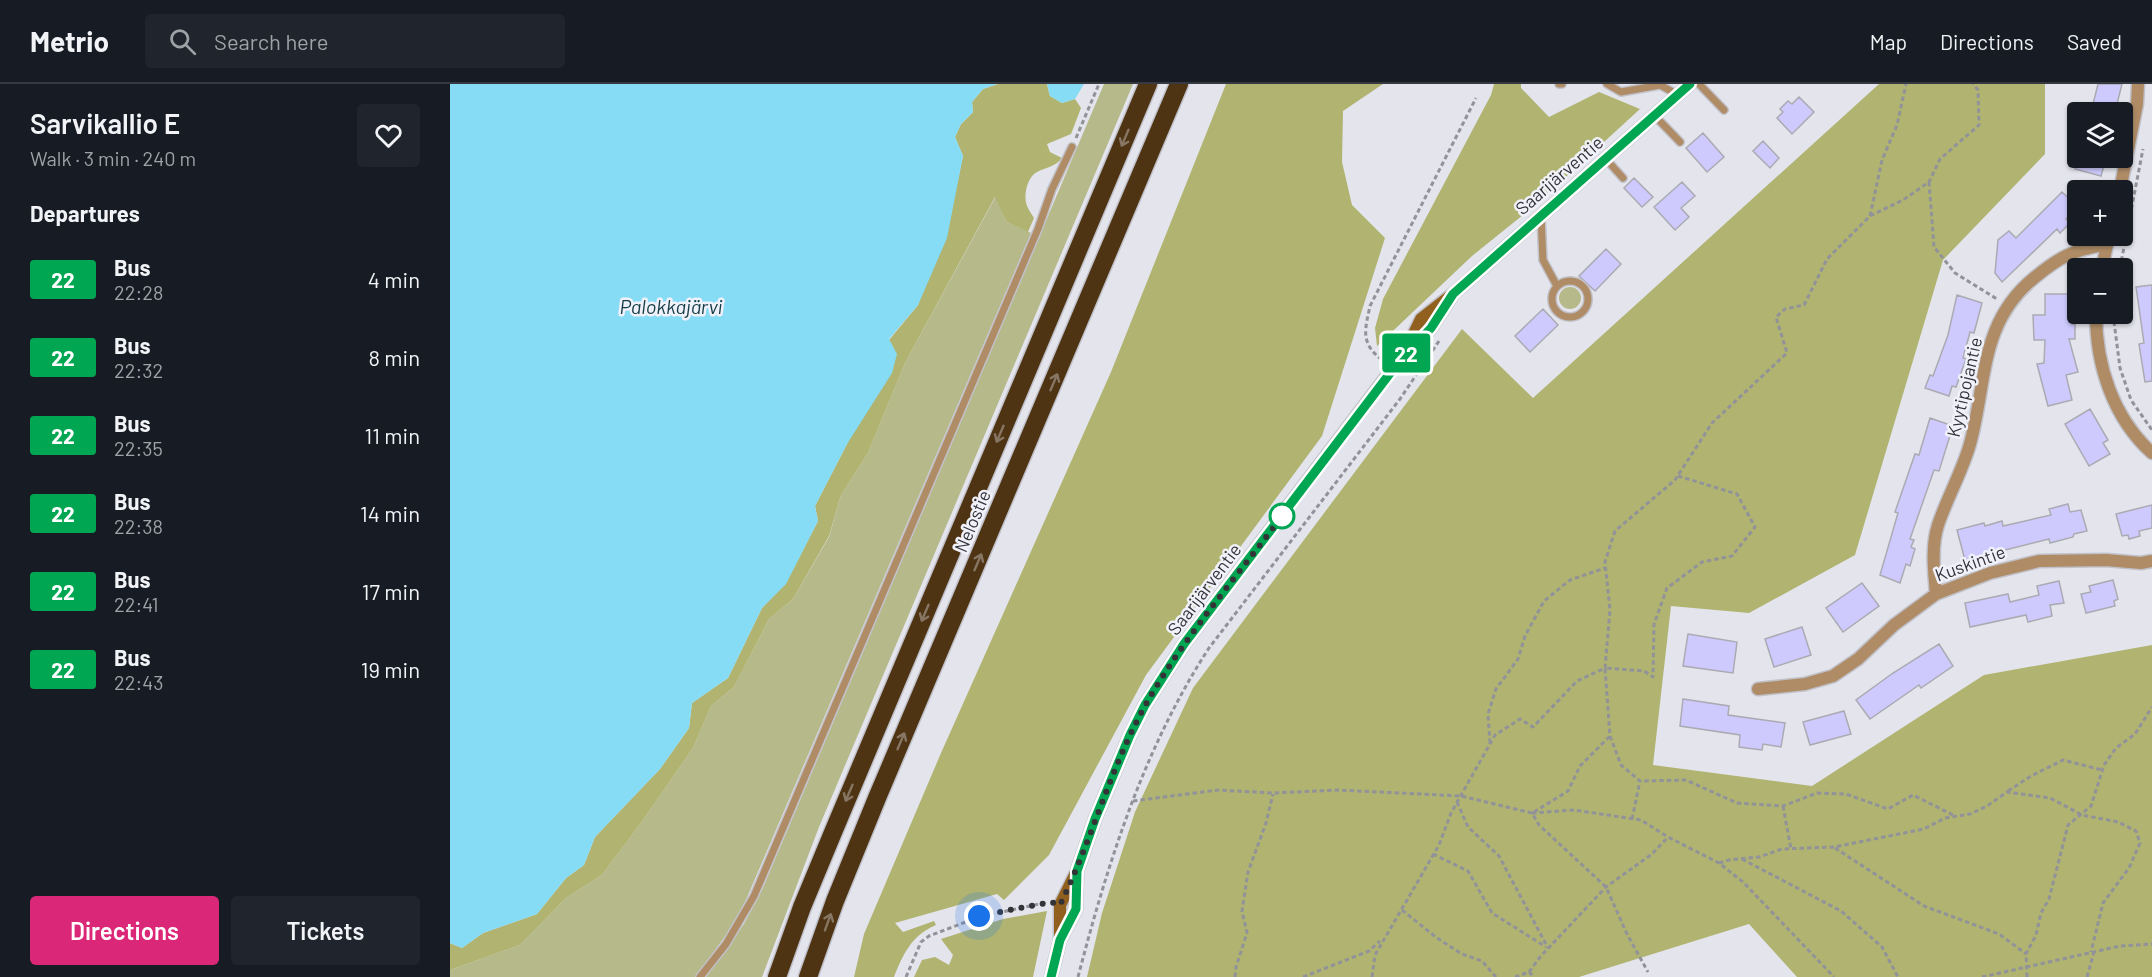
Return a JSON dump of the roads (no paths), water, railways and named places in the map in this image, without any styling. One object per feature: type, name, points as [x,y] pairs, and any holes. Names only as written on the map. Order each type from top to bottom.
[{"type":"highway","name":"Nelostie","points":[[777,977],[802,907],[1148,84]]},
{"type":"highway","name":"Nelostie","points":[[808,977],[877,798],[1179,84]]},
{"type":"main road","name":"Saarijärventie","points":[[1060,940],[1060,905],[1077,871],[1095,819],[1130,735],[1165,672],[1184,644],[1404,355],[1431,328],[1453,294],[1690,84]]},
{"type":"main road","name":"Saarijärventie","points":[[1051,977],[1060,940],[1076,909],[1077,871]]},
{"type":"street","points":[[2122,180],[2137,104],[2138,84]]},
{"type":"street","name":"Kyytipojantie","points":[[1936,594],[1933,562],[1937,527],[1970,445],[1989,348],[2002,313],[2019,289],[2058,258],[2090,246]]},
{"type":"street","points":[[2096,324],[2097,344],[2118,411],[2142,444],[2152,453]]},
{"type":"street","name":"Kuskintie","points":[[1758,689],[1805,684],[1833,676],[1858,659],[1894,626],[1936,594],[1990,573],[2039,561],[2106,561],[2141,564],[2152,561]]},
{"type":"lane","points":[[1607,84],[1621,92],[1660,85],[1678,95]]},
{"type":"lane","points":[[1699,84],[1724,110]]},
{"type":"lane","points":[[1654,115],[1680,142]]},
{"type":"lane","points":[[700,977],[726,944],[754,896],[1038,229],[1052,189],[1072,147]]},
{"type":"lane","points":[[1605,158],[1623,178]]},
{"type":"lane","points":[[1541,215],[1543,260],[1557,286]]},
{"type":"lane","points":[[1570,281],[1579,283],[1585,289],[1588,297],[1584,309],[1577,315],[1567,316],[1556,310],[1552,302],[1553,292],[1557,286],[1570,281]]},
{"type":"water","name":"Palokkajärvi","points":[[450,84],[997,84],[983,89],[972,102],[973,112],[961,124],[955,137],[963,156],[947,238],[918,305],[889,339],[897,354],[892,373],[847,444],[815,506],[818,521],[786,584],[762,608],[728,678],[692,703],[689,728],[660,769],[595,837],[584,865],[566,878],[537,914],[483,933],[462,948],[450,943]]},
{"type":"water","points":[[1047,84],[1084,84],[1075,99],[1062,103],[1050,96]]}]
